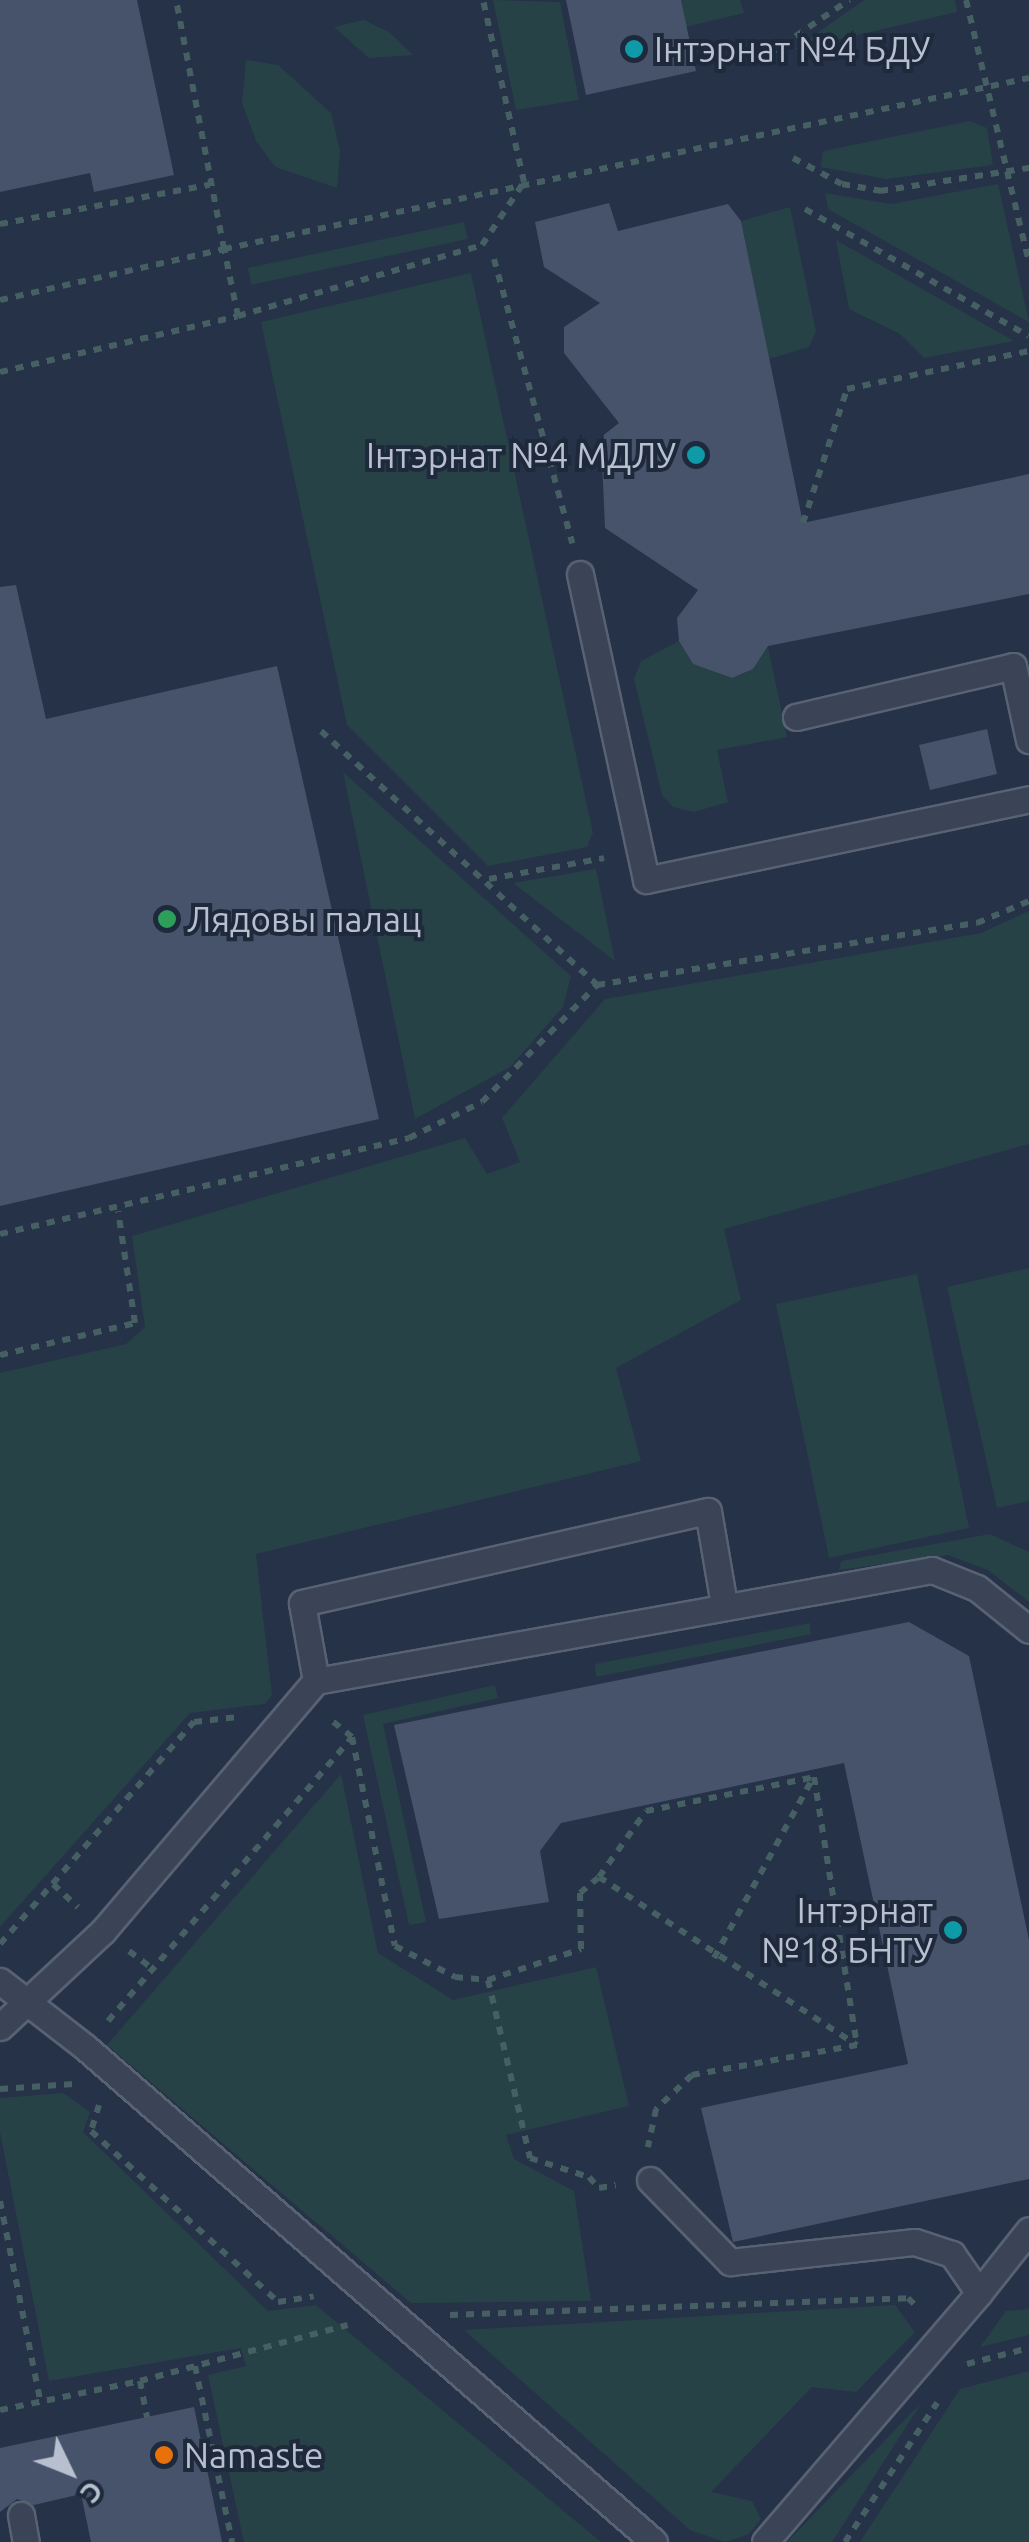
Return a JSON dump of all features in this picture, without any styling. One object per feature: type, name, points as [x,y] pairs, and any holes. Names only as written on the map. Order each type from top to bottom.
[{"type":"lane","points":[[580,574],[646,880],[1029,799]]},
{"type":"lane","points":[[796,717],[1013,666],[1029,740]]},
{"type":"lane","points":[[316,1681],[302,1603],[708,1511],[724,1606]]},
{"type":"lane","points":[[0,2027],[30,2003],[115,1917],[316,1681],[932,1570],[977,1588],[1029,1630]]},
{"type":"lane","points":[[0,1981],[654,2542]]},
{"type":"lane","points":[[650,2180],[685,2224],[730,2262],[915,2242],[952,2254],[978,2292]]},
{"type":"lane","points":[[765,2542],[947,2337],[1029,2230]]},
{"type":"lane","points":[[21,2515],[26,2542]]},
{"type":"path","points":[[176,0],[238,316]]},
{"type":"path","points":[[0,372],[238,316],[482,245],[524,182],[483,0]]},
{"type":"path","points":[[769,54],[849,0]]},
{"type":"path","points":[[966,0],[1029,262]]},
{"type":"path","points":[[0,300],[524,182],[1029,78]]},
{"type":"path","points":[[793,158],[842,184],[880,192],[1029,168]]},
{"type":"path","points":[[0,224],[210,185]]},
{"type":"path","points":[[805,209],[1029,336]]},
{"type":"path","points":[[494,260],[580,574]]},
{"type":"path","points":[[803,524],[847,389],[1029,352]]},
{"type":"path","points":[[321,730],[488,879],[598,986]]},
{"type":"path","points":[[488,879],[640,851]]},
{"type":"path","points":[[0,1234],[118,1210],[409,1138],[482,1102],[598,986],[977,923],[1029,901]]},
{"type":"path","points":[[0,1355],[135,1323],[118,1210]]},
{"type":"path","points":[[352,1737],[395,1946],[454,1978],[488,1980],[581,1949],[580,1893],[599,1877],[646,1811],[814,1777]]},
{"type":"path","points":[[714,1958],[814,1777]]},
{"type":"path","points":[[814,1777],[857,2045]]},
{"type":"path","points":[[599,1877],[714,1958],[857,2045]]},
{"type":"path","points":[[488,1980],[530,2158],[589,2177],[599,2188],[650,2180],[647,2154],[656,2109],[692,2075],[857,2045]]},
{"type":"path","points":[[0,2089],[83,2083],[67,2070]]},
{"type":"path","points":[[92,2091],[101,2099],[91,2131],[278,2302],[324,2294]]},
{"type":"path","points":[[0,2201],[40,2400]]},
{"type":"path","points":[[392,2317],[908,2298],[947,2337],[963,2364],[1029,2348]]},
{"type":"path","points":[[0,2410],[140,2381],[356,2323],[346,2314]]},
{"type":"path","points":[[196,2366],[232,2542]]},
{"type":"path","points":[[140,2381],[147,2417]]},
{"type":"path","points":[[845,2542],[942,2397]]},
{"type":"green space","points":[[493,0],[560,2],[579,100],[516,110]]},
{"type":"green space","points":[[681,0],[740,0],[744,13],[686,27]]},
{"type":"green space","points":[[864,0],[955,0],[957,12],[793,50]]},
{"type":"green space","points":[[364,20],[389,32],[413,55],[369,58],[334,27]]},
{"type":"green space","points":[[246,60],[278,65],[331,113],[340,151],[337,188],[275,167],[256,141],[242,103]]},
{"type":"green space","points":[[970,121],[987,128],[993,165],[886,179],[821,167],[823,151]]},
{"type":"green space","points":[[998,184],[1029,322],[828,209],[825,193],[891,204]]},
{"type":"green space","points":[[790,207],[816,331],[809,347],[769,359],[741,221]]},
{"type":"green space","points":[[464,222],[468,239],[251,285],[248,268]]},
{"type":"green space","points":[[836,240],[1014,341],[924,358],[900,334],[849,309]]},
{"type":"green space","points":[[471,273],[593,833],[587,847],[488,866],[347,725],[261,322]]},
{"type":"green space","points":[[679,641],[693,664],[732,678],[753,669],[768,647],[787,737],[717,750],[728,802],[694,812],[673,807],[662,795],[634,679],[641,661]]},
{"type":"green space","points":[[343,772],[571,976],[563,1007],[510,1067],[415,1119]]},
{"type":"green space","points":[[596,869],[615,961],[513,883]]},
{"type":"green space","points":[[1029,911],[1029,1144],[724,1229],[741,1300],[616,1368],[641,1461],[256,1554],[272,1695],[265,1704],[190,1713],[0,1927],[0,1373],[126,1344],[145,1327],[132,1236],[465,1138],[487,1174],[520,1162],[502,1118],[605,999],[981,933]]},
{"type":"green space","points":[[1029,1268],[1029,1501],[997,1508],[947,1287]]},
{"type":"green space","points":[[917,1274],[969,1528],[829,1558],[776,1304]]},
{"type":"green space","points":[[990,1534],[1029,1552],[1029,1602],[988,1570],[948,1555],[839,1570],[841,1561]]},
{"type":"green space","points":[[810,1623],[811,1634],[596,1677],[595,1664]]},
{"type":"green space","points":[[495,1685],[498,1698],[383,1724],[426,1922],[409,1925],[363,1715]]},
{"type":"green space","points":[[341,1774],[378,1953],[453,2000],[596,1967],[629,2106],[506,2135],[514,2159],[574,2191],[591,2301],[411,2303],[107,2045]]},
{"type":"green space","points":[[63,2093],[90,2112],[83,2132],[268,2311],[316,2305],[601,2542],[244,2542],[208,2375],[246,2366],[241,2348],[49,2381],[0,2132],[0,2098]]},
{"type":"green space","points":[[895,2305],[915,2332],[856,2392],[812,2387],[711,2492],[752,2501],[761,2519],[749,2534],[725,2542],[690,2530],[464,2330]]},
{"type":"green space","points":[[1029,2309],[1029,2335],[980,2347],[1006,2311]]},
{"type":"green space","points":[[1029,2371],[1029,2542],[860,2542],[960,2389]]},
{"type":"green space","points":[[922,2402],[832,2542],[787,2542]]},
{"type":"building","points":[[0,0],[137,0],[174,175],[94,192],[90,173],[0,192]]},
{"type":"building","name":"Інтэрнат №4 БДУ","points":[[566,0],[681,0],[696,71],[586,95]]},
{"type":"building","name":"Інтэрнат №4 МДЛУ","points":[[609,203],[618,231],[728,204],[741,221],[803,523],[1029,474],[1029,594],[768,646],[753,669],[732,678],[693,664],[679,641],[677,618],[698,590],[605,528],[601,437],[619,423],[564,353],[564,327],[600,303],[544,267],[535,222]]},
{"type":"building","name":"Лядовы палац","points":[[16,585],[46,719],[277,666],[379,1119],[0,1206],[0,587]]},
{"type":"building","points":[[987,729],[997,774],[930,790],[919,745]]},
{"type":"building","name":"Інтэрнат №18 БНТУ","points":[[909,1622],[969,1656],[1029,1940],[1029,2179],[733,2242],[701,2108],[908,2064],[844,1763],[561,1823],[540,1851],[549,1902],[439,1919],[394,1725]]},
{"type":"building","points":[[194,2407],[222,2542],[91,2542],[81,2494],[34,2505],[17,2499],[0,2512],[0,2448]]},
{"type":"place","name":"Інтэрнат №4 БДУ","points":[[634,49]]},
{"type":"place","name":"Інтэрнат №4 МДЛУ","points":[[696,455]]},
{"type":"place","name":"Лядовы палац","points":[[167,919]]},
{"type":"place","name":"Інтэрнат №18 БНТУ","points":[[953,1930]]},
{"type":"place","name":"Namaste","points":[[164,2455]]}]
